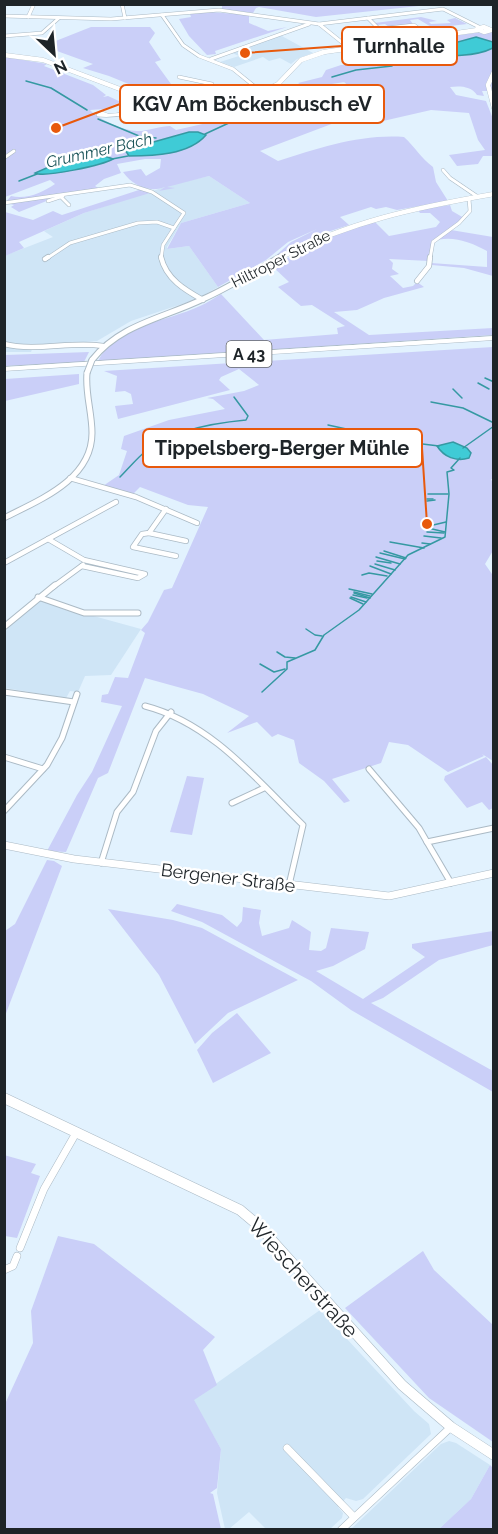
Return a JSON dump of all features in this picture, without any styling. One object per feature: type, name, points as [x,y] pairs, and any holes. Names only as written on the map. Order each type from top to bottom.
[{"type":"highway","name":"A 43","points":[[4,371],[494,340]]},
{"type":"main road","name":"Wiescherstraße","points":[[4,1098],[240,1210],[259,1226],[402,1385],[452,1427],[494,1455]]},
{"type":"street","points":[[28,17],[34,4]]},
{"type":"street","points":[[122,4],[125,18]]},
{"type":"street","points":[[192,4],[195,12]]},
{"type":"street","points":[[438,4],[478,29]]},
{"type":"street","points":[[4,16],[125,18],[229,11],[319,24],[443,9]]},
{"type":"street","points":[[162,15],[179,42],[197,55],[233,69],[259,90]]},
{"type":"street","points":[[4,36],[39,33],[59,18]]},
{"type":"street","points":[[368,18],[379,29],[414,25],[430,37]]},
{"type":"street","points":[[210,60],[310,23]]},
{"type":"street","points":[[319,24],[349,48]]},
{"type":"street","points":[[4,55],[47,61],[141,97],[160,101],[205,98],[273,87],[304,58],[349,48],[478,29],[490,29],[494,35]]},
{"type":"street","points":[[494,72],[488,79],[486,87],[494,108]]},
{"type":"street","points":[[179,77],[212,84]]},
{"type":"street","points":[[205,98],[200,90],[219,81]]},
{"type":"street","points":[[273,87],[286,98]]},
{"type":"street","points":[[107,115],[154,105],[160,101]]},
{"type":"street","points":[[154,105],[174,122]]},
{"type":"street","points":[[5,157],[14,151]]},
{"type":"street","points":[[443,170],[450,178],[478,197]]},
{"type":"street","points":[[4,203],[85,193],[121,185],[138,186],[152,192],[184,213],[161,250],[165,269],[177,283],[203,300]]},
{"type":"street","points":[[48,201],[70,194]]},
{"type":"street","name":"Hiltroper Straße","points":[[4,518],[47,495],[70,478],[84,462],[91,443],[86,390],[87,372],[92,360],[103,346],[135,325],[203,300],[325,235],[384,215],[494,194]]},
{"type":"street","points":[[61,197],[69,205]]},
{"type":"street","points":[[417,280],[429,266],[433,242],[463,219],[472,209],[469,199]]},
{"type":"street","points":[[45,259],[70,243],[138,223],[157,222],[174,228]]},
{"type":"street","points":[[4,344],[32,348],[86,342],[103,346]]},
{"type":"street","points":[[70,478],[130,495],[197,523]]},
{"type":"street","points":[[4,563],[116,502]]},
{"type":"street","points":[[149,533],[166,509]]},
{"type":"street","points":[[176,556],[133,547],[142,534],[149,533],[186,541]]},
{"type":"street","points":[[4,627],[83,563],[145,574],[138,578],[83,563],[48,539]]},
{"type":"street","points":[[39,597],[84,613],[138,613]]},
{"type":"street","points":[[4,692],[74,702]]},
{"type":"street","points":[[4,812],[43,769],[62,738],[77,694]]},
{"type":"street","points":[[145,706],[171,712],[216,740],[303,825],[289,885]]},
{"type":"street","points":[[101,863],[117,812],[133,792],[156,731],[171,712]]},
{"type":"street","points":[[4,757],[43,769]]},
{"type":"street","points":[[369,769],[419,828],[451,883]]},
{"type":"street","points":[[232,803],[264,788]]},
{"type":"street","points":[[427,842],[494,828]]},
{"type":"street","name":"Bergener Straße","points":[[4,845],[35,853],[101,863],[389,897],[494,873]]},
{"type":"street","points":[[21,1248],[44,1190],[76,1133]]},
{"type":"street","points":[[4,1270],[14,1266],[17,1256]]},
{"type":"street","points":[[341,1530],[452,1427]]},
{"type":"street","points":[[287,1448],[354,1517]]},
{"type":"shaded area","points":[[210,5],[428,5],[316,17],[259,7],[253,13]]},
{"type":"shaded area","points":[[210,12],[249,15],[249,23],[268,31],[287,27],[215,51],[216,54],[207,55],[189,36],[179,19],[191,17],[190,14]]},
{"type":"shaded area","points":[[421,17],[437,21],[429,22],[431,24],[451,23],[447,20],[455,18],[467,24],[433,28],[418,19],[410,20],[413,24],[389,27],[375,23]]},
{"type":"shaded area","points":[[91,27],[150,27],[155,33],[149,42],[161,60],[155,62],[171,84],[186,84],[192,89],[153,94],[83,68],[93,64],[43,46]]},
{"type":"shaded area","points":[[482,28],[488,31],[493,30],[493,104],[489,91],[482,91],[484,96],[477,95],[465,87],[450,87],[456,95],[486,101],[493,119],[493,156],[483,156],[478,164],[457,166],[449,155],[485,150],[478,140],[469,113],[431,110],[370,124],[358,114],[260,151],[278,161],[356,140],[404,137],[433,167],[436,182],[448,201],[397,210],[371,207],[340,217],[349,225],[318,235],[272,259],[291,242],[317,229],[288,242],[266,260],[218,287],[189,246],[167,249],[181,223],[250,203],[209,176],[167,187],[175,188],[159,191],[165,187],[147,189],[136,184],[123,172],[141,169],[146,176],[160,168],[161,159],[145,159],[117,164],[121,173],[104,179],[95,186],[100,189],[64,194],[19,212],[11,207],[14,205],[5,203],[11,196],[29,196],[55,184],[50,180],[5,197],[5,57],[47,64],[44,66],[93,85],[106,95],[103,97],[108,96],[121,102],[104,109],[90,110],[112,124],[137,131],[170,126],[176,130],[238,116],[250,120],[256,117],[280,124],[290,118],[298,103],[306,100],[301,98],[351,88],[344,82],[306,88],[298,83],[322,77],[326,70],[341,65],[360,65],[383,59],[382,54],[384,53],[431,46],[428,39],[483,32]]},
{"type":"shaded area","points":[[280,35],[313,53],[291,64],[280,58],[269,61],[263,57],[234,67],[220,62],[239,56],[232,53]]},
{"type":"shaded area","points":[[209,176],[250,203],[181,223],[167,249],[189,246],[218,287],[197,299],[131,321],[97,341],[33,347],[31,352],[5,352],[4,256],[53,237],[44,231],[84,213],[174,184]]},
{"type":"shaded area","points":[[142,189],[150,193],[84,213],[19,242],[24,248],[5,256],[5,212],[33,220],[53,211],[62,215]]},
{"type":"shaded area","points":[[450,205],[452,211],[464,218],[451,230],[493,237],[493,276],[464,268],[432,265],[431,263],[487,267],[487,251],[460,240],[439,240],[432,242],[429,261],[389,259],[393,263],[392,269],[399,274],[390,276],[403,288],[413,286],[417,282],[424,287],[384,298],[357,310],[334,312],[369,335],[493,328],[493,335],[98,361],[106,349],[129,332],[203,305],[221,294],[264,340],[338,334],[337,328],[345,326],[312,305],[301,306],[278,287],[289,282],[272,266],[328,237],[375,222],[389,236],[436,227],[440,222],[430,213],[420,213],[418,210]]},
{"type":"shaded area","points":[[493,347],[494,479],[491,479],[494,486],[494,549],[485,564],[494,577],[493,761],[482,754],[484,756],[448,772],[408,745],[389,742],[381,763],[332,779],[350,801],[344,803],[324,781],[299,763],[294,740],[278,734],[272,737],[257,722],[227,733],[249,716],[203,694],[145,678],[108,773],[98,778],[66,852],[47,851],[92,772],[122,706],[101,702],[102,695],[108,694],[115,677],[128,678],[145,633],[141,630],[148,622],[164,590],[172,588],[208,507],[188,505],[140,487],[133,494],[103,486],[119,475],[127,451],[121,449],[124,436],[169,420],[225,409],[213,399],[207,398],[244,391],[259,385],[239,369],[219,380],[230,390],[118,419],[115,406],[133,404],[131,394],[125,391],[115,392],[117,376],[104,371]]},
{"type":"shaded area","points":[[89,352],[84,362],[5,366],[5,355]]},
{"type":"shaded area","points":[[79,374],[79,384],[5,401],[5,379]]},
{"type":"shaded area","points":[[40,599],[68,611],[141,629],[111,675],[85,676],[78,692],[70,691],[66,698],[5,688],[4,633],[20,615]]},
{"type":"shaded area","points":[[486,757],[493,765],[493,808],[489,810],[482,802],[467,808],[444,780],[445,776]]},
{"type":"shaded area","points":[[187,776],[204,778],[192,835],[170,832]]},
{"type":"shaded area","points":[[47,860],[62,866],[5,1016],[5,931],[15,924]]},
{"type":"shaded area","points":[[177,904],[222,915],[237,927],[242,921],[243,907],[261,910],[259,923],[262,936],[289,928],[292,920],[311,932],[309,950],[321,951],[326,948],[331,928],[369,932],[365,949],[333,966],[316,971],[363,999],[425,957],[412,948],[412,944],[493,931],[493,945],[439,960],[383,998],[371,1003],[493,1071],[493,1092],[351,1010],[311,981],[202,922],[171,911]]},
{"type":"shaded area","points":[[108,909],[173,920],[202,928],[298,980],[228,1013],[195,1044],[159,975]]},
{"type":"shaded area","points":[[237,1013],[271,1053],[213,1083],[197,1050],[212,1033]]},
{"type":"shaded area","points":[[4,1155],[36,1164],[31,1173],[40,1176],[17,1238],[5,1236]]},
{"type":"shaded area","points":[[58,1236],[94,1244],[215,1337],[203,1350],[217,1385],[194,1400],[221,1449],[217,1488],[210,1493],[213,1494],[221,1529],[5,1529],[5,1404],[33,1343],[31,1311]]},
{"type":"shaded area","points":[[423,1251],[434,1270],[493,1325],[493,1442],[429,1398],[345,1308]]},
{"type":"shaded area","points":[[320,1310],[414,1411],[429,1424],[431,1434],[363,1499],[356,1501],[346,1498],[338,1507],[343,1513],[342,1518],[330,1529],[266,1529],[249,1512],[229,1529],[225,1529],[217,1493],[221,1449],[193,1400]]},
{"type":"shaded area","points":[[449,1441],[456,1443],[490,1465],[471,1499],[439,1529],[350,1530],[441,1444]]},
{"type":"shaded area","points":[[490,1465],[493,1468],[493,1529],[439,1529],[471,1499]]},
{"type":"water","points":[[476,37],[493,42],[493,48],[462,55],[445,54],[432,49]]},
{"type":"water","points":[[189,132],[206,135],[190,147],[170,153],[129,156],[125,150]]},
{"type":"water","points":[[102,155],[113,159],[74,170],[50,174],[35,173],[51,166]]},
{"type":"water","points":[[453,442],[467,448],[471,453],[469,458],[451,458],[437,446]]},
{"type":"waterway","name":"Grummer Bach","points":[[432,59],[440,53]]},
{"type":"waterway","name":"Grummer Bach","points":[[332,77],[356,70],[392,66]]},
{"type":"waterway","points":[[26,81],[51,88],[87,110]]},
{"type":"waterway","points":[[98,119],[139,136],[156,138]]},
{"type":"waterway","name":"Grummer Bach","points":[[205,134],[231,122]]},
{"type":"waterway","name":"Grummer Bach","points":[[112,159],[128,156]]},
{"type":"waterway","name":"Grummer Bach","points":[[19,181],[37,174]]},
{"type":"waterway","points":[[485,378],[494,382]]},
{"type":"waterway","points":[[478,383],[489,389]]},
{"type":"waterway","points":[[453,389],[462,398]]},
{"type":"waterway","points":[[120,477],[147,450],[169,437],[207,426],[246,420],[248,416],[234,397]]},
{"type":"waterway","points":[[431,402],[463,408],[494,423]]},
{"type":"waterway","points":[[328,425],[406,442],[439,446]]},
{"type":"waterway","points":[[463,448],[494,426]]},
{"type":"waterway","points":[[423,548],[445,537],[449,494],[447,472],[454,470],[451,468],[460,458]]},
{"type":"waterway","points":[[428,494],[448,494]]},
{"type":"waterway","points":[[427,499],[433,499]]},
{"type":"waterway","points":[[427,501],[435,500]]},
{"type":"waterway","points":[[429,526],[446,522]]},
{"type":"waterway","points":[[428,528],[445,532]]},
{"type":"waterway","points":[[427,532],[444,533]]},
{"type":"waterway","points":[[424,536],[441,538]]},
{"type":"waterway","points":[[390,542],[423,548]]},
{"type":"waterway","points":[[422,543],[430,544]]},
{"type":"waterway","points":[[405,558],[423,548]]},
{"type":"waterway","points":[[384,551],[405,558]]},
{"type":"waterway","points":[[380,553],[405,559]]},
{"type":"waterway","points":[[376,557],[400,564]]},
{"type":"waterway","points":[[400,564],[405,559]]},
{"type":"waterway","points":[[377,561],[391,563]]},
{"type":"waterway","points":[[375,564],[395,570]]},
{"type":"waterway","points":[[395,570],[400,564]]},
{"type":"waterway","points":[[370,566],[391,574]]},
{"type":"waterway","points":[[370,598],[395,570]]},
{"type":"waterway","points":[[362,575],[369,573],[387,576]]},
{"type":"waterway","points":[[349,589],[372,594]]},
{"type":"waterway","points":[[354,592],[370,596]]},
{"type":"waterway","points":[[354,593],[370,598]]},
{"type":"waterway","points":[[353,595],[367,598]]},
{"type":"waterway","points":[[351,597],[366,602]]},
{"type":"waterway","points":[[350,598],[363,604]]},
{"type":"waterway","points":[[262,692],[287,669],[287,662],[315,650],[324,635],[359,610],[370,598]]},
{"type":"waterway","points":[[306,629],[315,635],[322,636]]},
{"type":"waterway","points":[[277,652],[285,657],[295,658]]},
{"type":"waterway","points":[[260,664],[274,672],[285,669]]},
{"type":"place","name":"Turnhalle","points":[[245,53]]},
{"type":"place","name":"KGV Am Böckenbusch eV","points":[[56,128]]},
{"type":"place","name":"Tippelsberg-Berger Mühle","points":[[427,524]]}]
